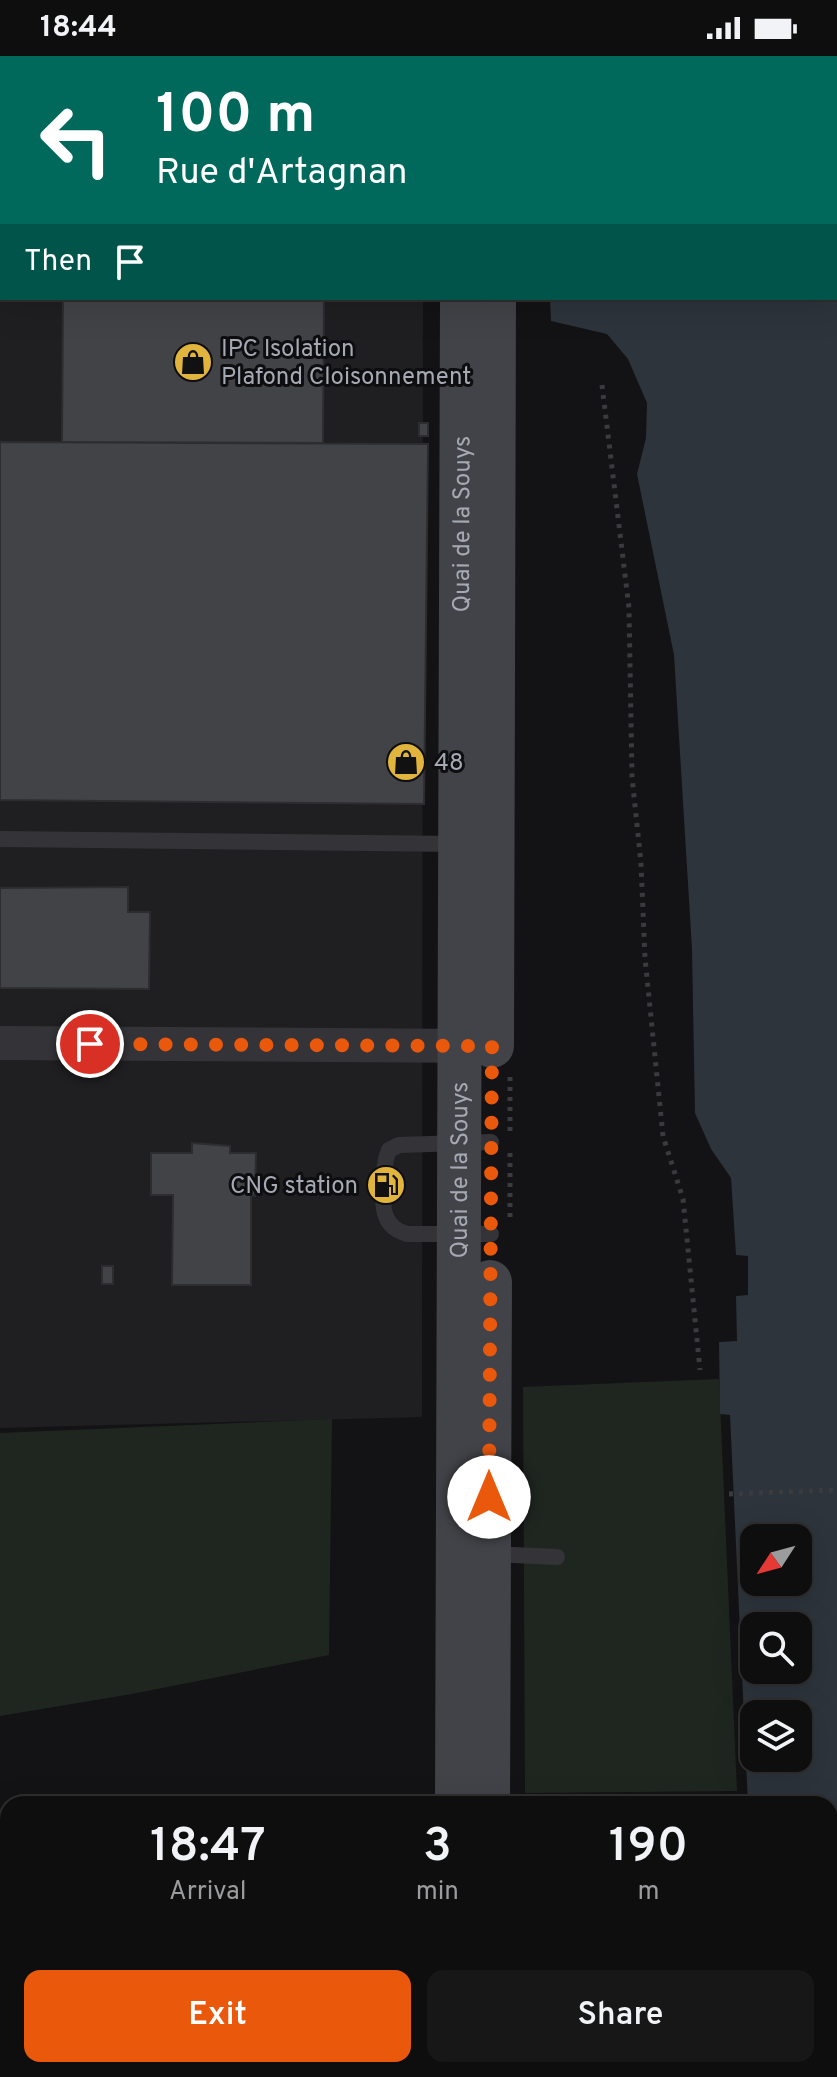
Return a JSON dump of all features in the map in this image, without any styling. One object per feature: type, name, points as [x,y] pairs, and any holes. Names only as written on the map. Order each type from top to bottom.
[{"type":"main road","name":"Quai de la Souys","points":[[462,300],[477,844],[474,1554],[488,1796]]},
{"type":"main road","name":"Quai de la Souys","points":[[477,844],[494,300]]},
{"type":"main road","name":"Quai de la Souys","points":[[458,1796],[474,1554]]},
{"type":"street","points":[[0,1043],[477,1046]]},
{"type":"lane","points":[[0,839],[477,844]]},
{"type":"lane","points":[[475,1234],[407,1234],[395,1230],[385,1214],[384,1161],[389,1150],[399,1145],[476,1143]]},
{"type":"lane","points":[[474,1554],[557,1557]]},
{"type":"path","points":[[602,385],[629,608],[632,777],[641,863],[645,958],[663,1136],[683,1199],[700,1370]]},
{"type":"path","points":[[729,1494],[837,1490]]},
{"type":"shaded area","points":[[0,300],[423,300],[422,1417],[0,1428]]},
{"type":"shaded area","points":[[550,300],[837,300],[837,1796],[748,1796],[747,1772],[812,1772],[812,1700],[743,1700],[742,1684],[812,1684],[812,1612],[740,1612],[740,1631],[730,1415],[720,1414],[719,1342],[737,1341],[736,1296],[748,1295],[748,1256],[736,1255],[731,1178],[711,1149],[695,1113],[692,949],[674,655],[637,474],[646,438],[647,403],[628,359],[607,334],[551,321]]},
{"type":"shaded area","points":[[719,1379],[737,1791],[525,1793],[523,1387]]},
{"type":"shaded area","points":[[332,1419],[329,1655],[132,1694],[0,1716],[0,1433]]},
{"type":"building","name":"IPC Isolation Plafond Cloisonnement","points":[[63,300],[324,300],[323,443],[62,442]]},
{"type":"building","points":[[419,423],[428,423],[428,436],[419,436]]},
{"type":"building","points":[[0,442],[428,444],[424,804],[0,800]]},
{"type":"building","points":[[128,887],[128,912],[150,912],[149,989],[0,988],[0,888]]},
{"type":"building","points":[[192,1143],[230,1146],[230,1153],[256,1153],[255,1196],[251,1195],[251,1285],[172,1285],[173,1195],[151,1195],[151,1153],[192,1153]]},
{"type":"building","points":[[102,1266],[113,1266],[113,1284],[102,1284]]},
{"type":"place","name":"IPC Isolation Plafond Cloisonnement","points":[[193,362]]},
{"type":"place","name":"48","points":[[406,762]]},
{"type":"place","name":"CNG station","points":[[386,1185]]},
{"type":"route","points":[[90,1044],[492,1046],[489,1497]]}]
